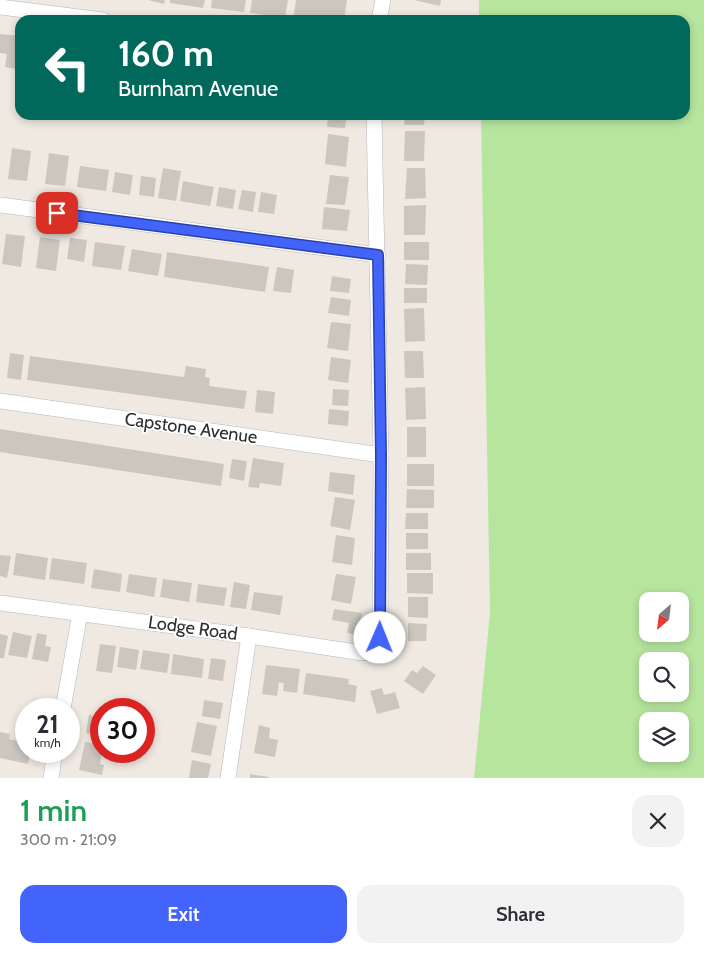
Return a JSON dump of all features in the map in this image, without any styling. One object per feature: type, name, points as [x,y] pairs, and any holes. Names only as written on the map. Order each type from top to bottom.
[{"type":"street","points":[[380,15],[383,0]]},
{"type":"street","points":[[0,7],[63,15]]},
{"type":"street","points":[[374,120],[381,455]]},
{"type":"street","points":[[0,205],[378,255]]},
{"type":"street","name":"Capstone Avenue","points":[[0,401],[381,455]]},
{"type":"street","name":"Lodge Road","points":[[0,602],[363,653],[371,651],[380,638],[381,455]]},
{"type":"street","points":[[65,698],[80,613]]},
{"type":"street","points":[[228,778],[249,636]]},
{"type":"street","points":[[51,778],[54,763]]},
{"type":"green space","points":[[479,0],[704,0],[704,778],[474,778],[490,613],[481,120],[690,120],[690,15],[479,15]]},
{"type":"building","points":[[148,0],[165,0],[164,4]]},
{"type":"building","points":[[170,0],[205,0],[203,8],[170,3]]},
{"type":"building","points":[[212,0],[246,0],[244,12],[211,8]]},
{"type":"building","points":[[252,0],[288,0],[286,15],[250,13]]},
{"type":"building","points":[[296,0],[347,0],[345,15],[294,15]]},
{"type":"building","points":[[414,0],[441,0],[440,6]]},
{"type":"building","points":[[0,34],[15,36],[15,69],[5,67],[7,54],[0,53]]},
{"type":"building","points":[[328,120],[346,120],[345,128],[327,127]]},
{"type":"building","points":[[404,120],[424,120],[424,125],[404,125]]},
{"type":"building","points":[[405,131],[425,131],[424,161],[404,161]]},
{"type":"building","points":[[328,134],[349,137],[346,167],[325,164]]},
{"type":"building","points":[[12,148],[31,151],[27,181],[8,179]]},
{"type":"building","points":[[49,153],[69,156],[65,186],[45,184]]},
{"type":"building","points":[[80,166],[109,170],[106,191],[77,187]]},
{"type":"building","points":[[163,168],[181,171],[176,201],[158,198]]},
{"type":"building","points":[[407,168],[425,168],[426,198],[405,199]]},
{"type":"building","points":[[115,172],[133,175],[130,195],[112,192]]},
{"type":"building","points":[[330,175],[349,177],[345,205],[326,204]]},
{"type":"building","points":[[141,176],[156,178],[154,197],[139,195]]},
{"type":"building","points":[[183,181],[214,187],[210,206],[180,201]]},
{"type":"building","points":[[219,187],[236,190],[233,209],[216,206]]},
{"type":"building","points":[[242,190],[256,192],[253,212],[238,209]]},
{"type":"building","points":[[261,192],[277,195],[274,214],[258,212]]},
{"type":"building","points":[[426,205],[425,235],[404,235],[404,206]]},
{"type":"building","points":[[324,207],[350,210],[347,231],[322,229]]},
{"type":"building","points":[[6,234],[25,236],[21,267],[2,264]]},
{"type":"building","points":[[40,237],[60,240],[56,271],[36,268]]},
{"type":"building","points":[[70,238],[87,240],[84,262],[67,259]]},
{"type":"building","points":[[95,242],[125,246],[121,270],[92,266]]},
{"type":"building","points":[[404,242],[429,242],[429,260],[404,260]]},
{"type":"building","points":[[132,249],[162,254],[158,276],[128,271]]},
{"type":"building","points":[[167,252],[269,267],[265,292],[164,277]]},
{"type":"building","points":[[406,264],[428,265],[427,285],[405,284]]},
{"type":"building","points":[[277,267],[294,270],[291,293],[273,291]]},
{"type":"building","points":[[332,276],[351,279],[349,293],[330,291]]},
{"type":"building","points":[[404,288],[427,288],[427,303],[404,303]]},
{"type":"building","points":[[331,297],[351,300],[349,316],[328,313]]},
{"type":"building","points":[[424,308],[425,341],[405,342],[404,309]]},
{"type":"building","points":[[331,322],[351,324],[348,351],[327,348]]},
{"type":"building","points":[[404,351],[423,351],[424,378],[405,378]]},
{"type":"building","points":[[10,353],[24,355],[21,380],[7,378]]},
{"type":"building","points":[[30,356],[184,377],[186,366],[206,369],[205,377],[210,378],[209,386],[247,391],[244,409],[27,380]]},
{"type":"building","points":[[331,357],[351,360],[348,383],[328,380]]},
{"type":"building","points":[[425,387],[426,419],[406,420],[405,388]]},
{"type":"building","points":[[333,389],[349,390],[348,406],[332,405]]},
{"type":"building","points":[[257,390],[275,392],[273,414],[255,412]]},
{"type":"building","points":[[329,409],[349,411],[348,426],[328,424]]},
{"type":"building","points":[[407,427],[426,427],[426,457],[407,457]]},
{"type":"building","points":[[0,429],[224,464],[221,486],[0,452]]},
{"type":"building","points":[[253,458],[284,463],[281,486],[260,483],[259,488],[248,487]]},
{"type":"building","points":[[232,459],[247,461],[244,481],[229,478]]},
{"type":"building","points":[[407,464],[434,464],[434,486],[407,486]]},
{"type":"building","points":[[330,472],[355,475],[353,495],[328,491]]},
{"type":"building","points":[[407,489],[434,490],[434,508],[406,508]]},
{"type":"building","points":[[335,497],[355,500],[350,530],[330,526]]},
{"type":"building","points":[[406,513],[428,513],[428,529],[405,529]]},
{"type":"building","points":[[406,533],[428,533],[428,549],[406,549]]},
{"type":"building","points":[[336,535],[355,538],[352,565],[332,562]]},
{"type":"building","points":[[16,553],[48,558],[45,580],[13,575]]},
{"type":"building","points":[[406,553],[431,553],[431,570],[406,570]]},
{"type":"building","points":[[0,555],[11,556],[7,578],[0,576]]},
{"type":"building","points":[[52,558],[87,563],[84,584],[49,579]]},
{"type":"building","points":[[94,569],[122,574],[120,592],[91,588]]},
{"type":"building","points":[[407,573],[433,573],[433,594],[407,593]]},
{"type":"building","points":[[129,574],[157,578],[154,597],[126,592]]},
{"type":"building","points":[[336,574],[356,577],[351,604],[331,600]]},
{"type":"building","points":[[163,579],[192,583],[189,602],[160,597]]},
{"type":"building","points":[[234,582],[250,585],[246,609],[230,607]]},
{"type":"building","points":[[198,584],[227,588],[224,606],[196,602]]},
{"type":"building","points":[[254,592],[283,596],[280,615],[251,610]]},
{"type":"building","points":[[408,597],[428,597],[428,618],[408,617]]},
{"type":"building","points":[[334,609],[362,613],[359,635],[347,633],[349,623],[332,620]]},
{"type":"building","points":[[408,623],[427,624],[426,641],[408,641]]},
{"type":"building","points":[[13,632],[32,636],[27,658],[8,655]]},
{"type":"building","points":[[37,633],[47,635],[45,646],[51,647],[48,662],[32,659]]},
{"type":"building","points":[[0,634],[8,636],[4,658],[0,658]]},
{"type":"building","points":[[100,644],[116,646],[112,673],[96,671]]},
{"type":"building","points":[[120,647],[139,650],[136,670],[117,667]]},
{"type":"building","points":[[143,650],[170,654],[167,673],[140,669]]},
{"type":"building","points":[[173,654],[204,659],[202,678],[171,674]]},
{"type":"building","points":[[211,658],[226,660],[223,681],[208,679]]},
{"type":"building","points":[[266,665],[300,669],[297,693],[283,691],[284,683],[279,682],[277,696],[262,694]]},
{"type":"building","points":[[423,666],[436,675],[423,694],[404,681],[412,670],[417,673]]},
{"type":"building","points":[[306,673],[349,679],[348,684],[357,686],[355,702],[303,694]]},
{"type":"building","points":[[382,688],[384,695],[395,692],[400,708],[377,714],[370,691]]},
{"type":"building","points":[[204,700],[223,703],[220,719],[202,716]]},
{"type":"building","points":[[89,715],[90,715],[90,734],[86,733]]},
{"type":"building","points":[[197,722],[217,726],[211,756],[191,752]]},
{"type":"building","points":[[259,725],[270,728],[269,738],[278,740],[275,757],[254,753]]},
{"type":"building","points":[[0,732],[10,734],[9,739],[15,740],[15,761],[0,758]]},
{"type":"building","points":[[85,742],[90,743],[90,763],[104,765],[102,775],[79,770]]},
{"type":"building","points":[[192,760],[211,764],[208,778],[189,778]]},
{"type":"building","points":[[250,774],[269,777],[269,778],[250,778]]},
{"type":"route","points":[[57,213],[378,255],[381,455],[380,638]]}]
